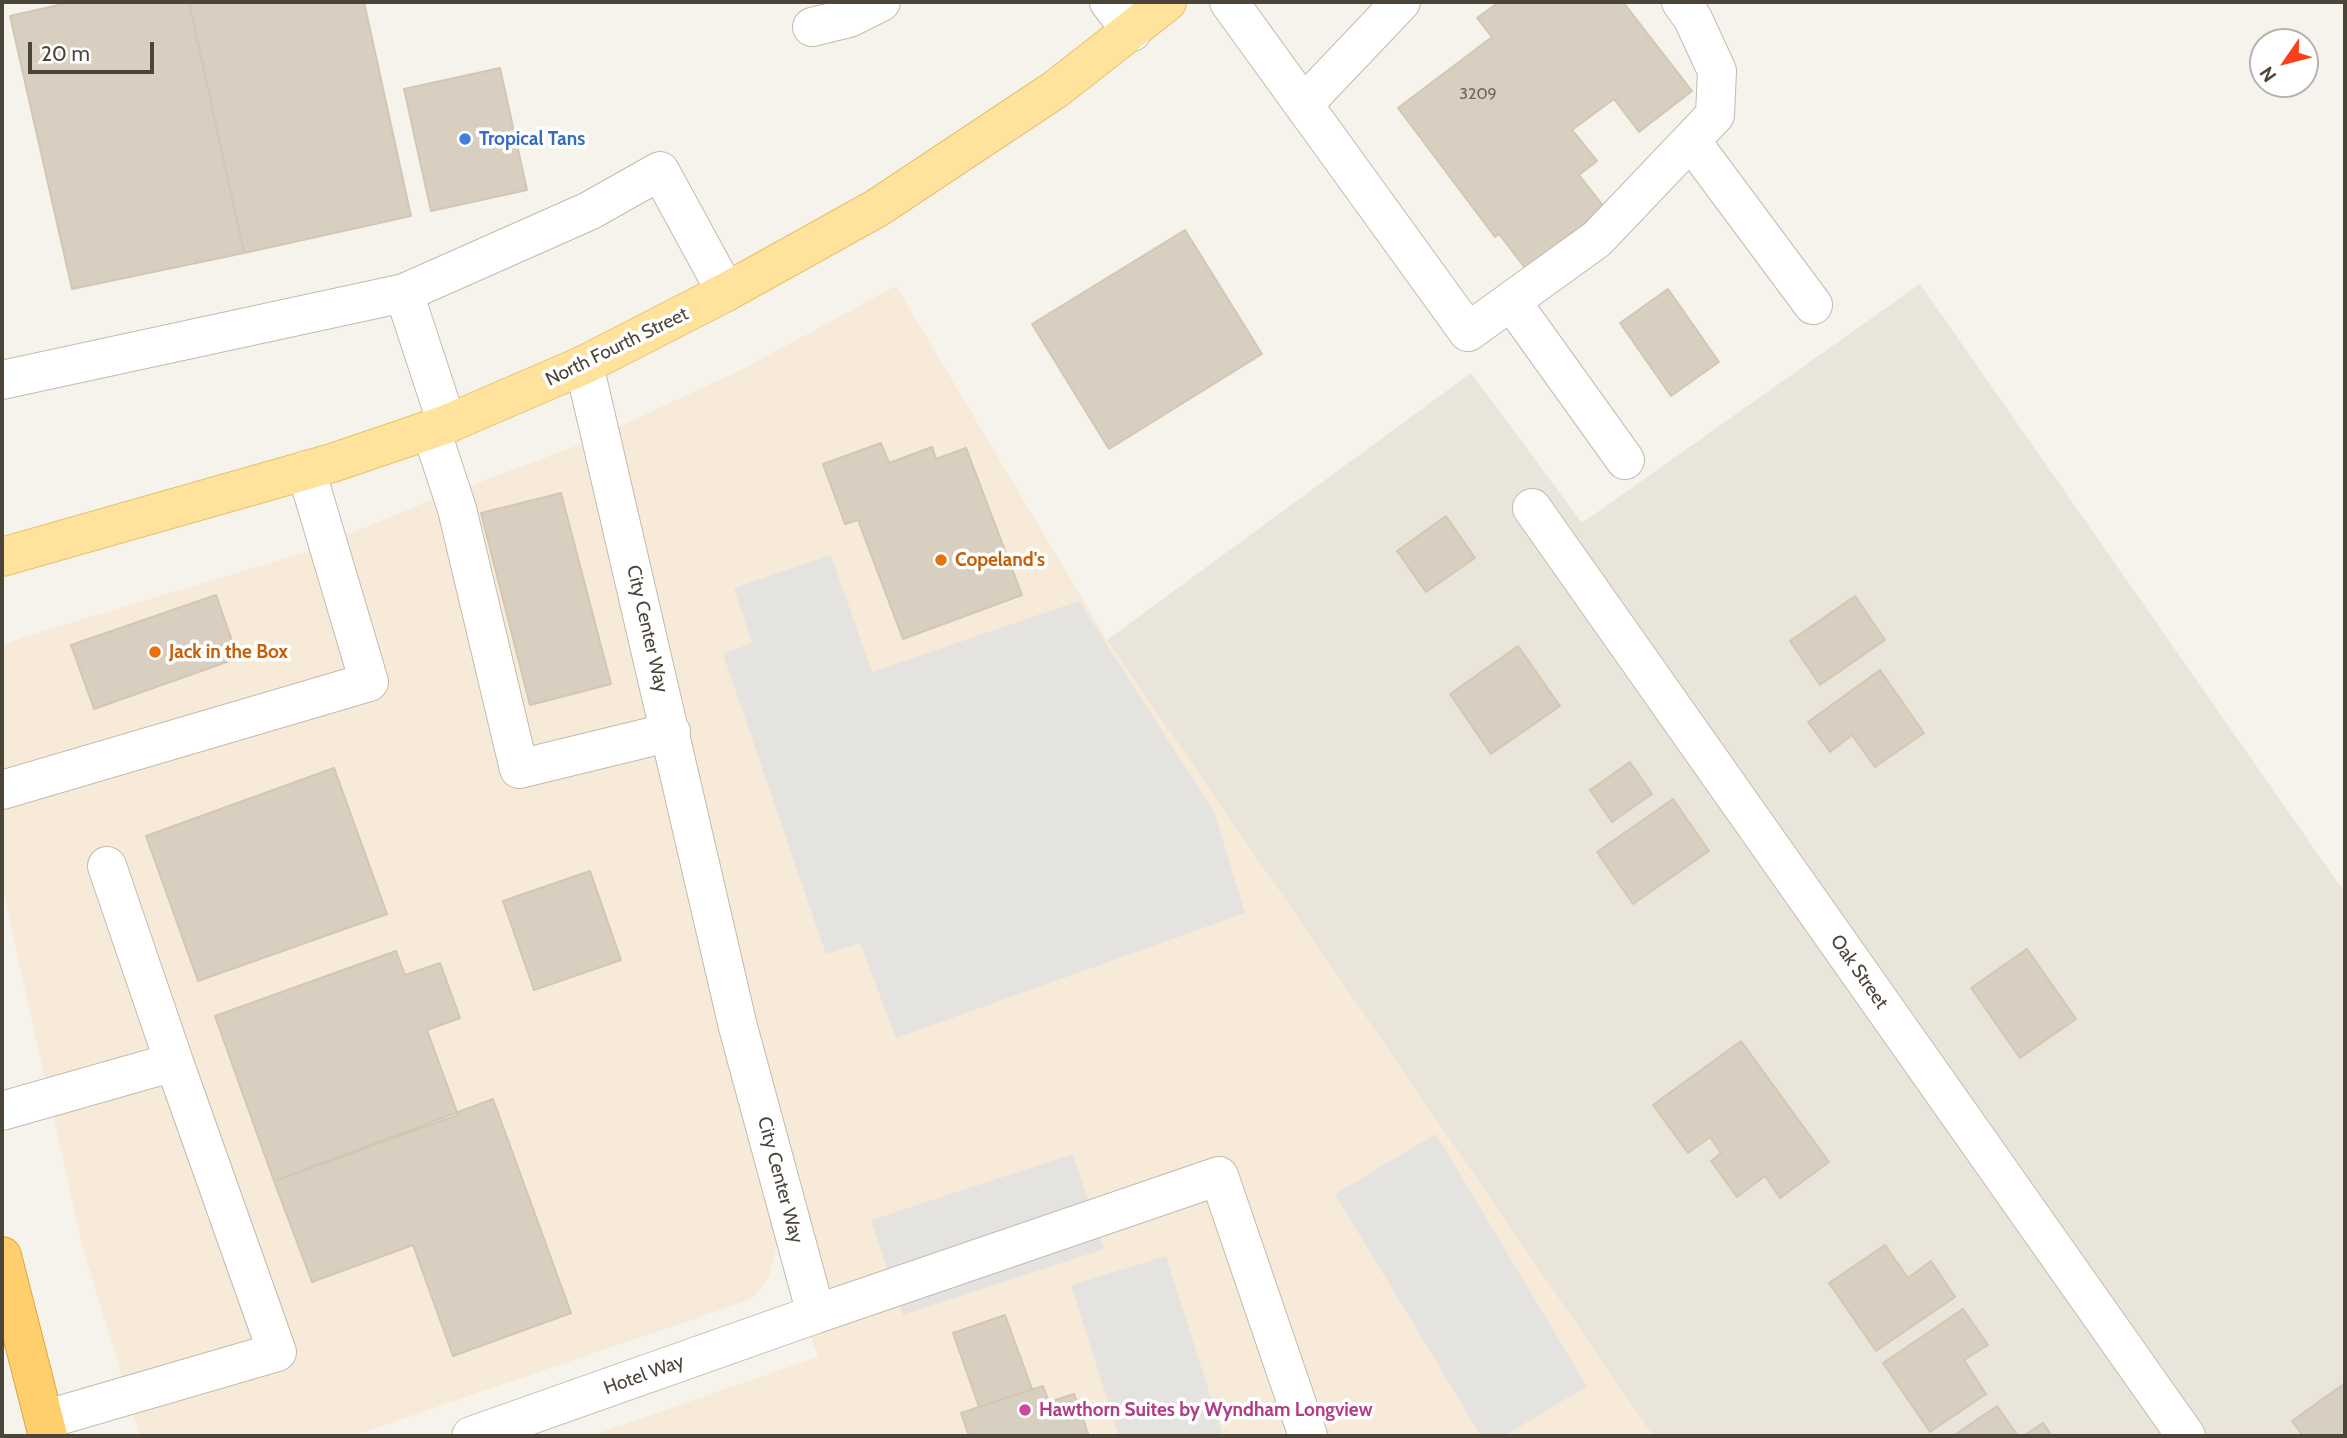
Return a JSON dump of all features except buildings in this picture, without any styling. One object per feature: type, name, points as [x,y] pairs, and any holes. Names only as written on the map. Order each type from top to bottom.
[{"type":"highway","points":[[2,1256],[46,1428]]},
{"type":"main road","name":"North Fourth Street","points":[[2,557],[306,470],[439,427],[584,365],[726,292],[877,208],[1003,125],[1132,32],[1167,2]]},
{"type":"street","points":[[812,27],[849,18],[881,2]]},
{"type":"street","points":[[1109,2],[1132,32]]},
{"type":"street","points":[[1230,2],[1468,332],[1597,239],[1715,115],[1717,71],[1693,19],[1681,2]]},
{"type":"street","points":[[1304,104],[1401,2]]},
{"type":"street","points":[[1691,141],[1813,305]]},
{"type":"street","points":[[2,380],[404,293],[589,211],[660,172],[726,292]]},
{"type":"street","points":[[404,293],[439,427],[519,769],[671,732]]},
{"type":"street","points":[[1511,301],[1625,460]]},
{"type":"street","name":"City Center Way","points":[[584,365],[671,732],[737,1027],[816,1314]]},
{"type":"street","points":[[2,790],[369,682],[306,470]]},
{"type":"street","name":"Oak Street","points":[[1532,508],[2186,1436]]},
{"type":"street","points":[[46,1428],[277,1352],[107,866]]},
{"type":"street","points":[[2,1111],[174,1062]]},
{"type":"street","points":[[816,1314],[1219,1176],[1308,1436]]},
{"type":"street","name":"Hotel Way","points":[[471,1436],[816,1314]]},
{"type":"shaded area","points":[[1920,284],[2345,893],[2345,1436],[1653,1436],[1107,640],[1471,373],[1582,523]]},
{"type":"shaded area","points":[[896,286],[1107,640],[1653,1436],[590,1436],[818,1357],[777,1246],[769,1277],[752,1299],[352,1436],[140,1436],[82,1245],[2,886],[2,647],[20,638],[303,553],[424,503],[584,443],[741,370]]},
{"type":"shaded area","points":[[831,555],[872,672],[1079,601],[1214,812],[1245,913],[896,1038],[860,943],[826,954],[723,654],[752,643],[734,588]]},
{"type":"shaded area","points":[[1436,1134],[1587,1386],[1504,1436],[1481,1436],[1335,1194]]},
{"type":"shaded area","points":[[1073,1154],[1104,1249],[903,1315],[871,1220]]},
{"type":"shaded area","points":[[1166,1256],[1223,1436],[1119,1436],[1071,1285]]},
{"type":"place","name":"Tropical Tans","points":[[465,139]]},
{"type":"place","name":"Copeland's","points":[[941,560]]},
{"type":"place","name":"Jack in the Box","points":[[155,652]]},
{"type":"place","name":"Hawthorn Suites by Wyndham Longview","points":[[1025,1410]]}]
